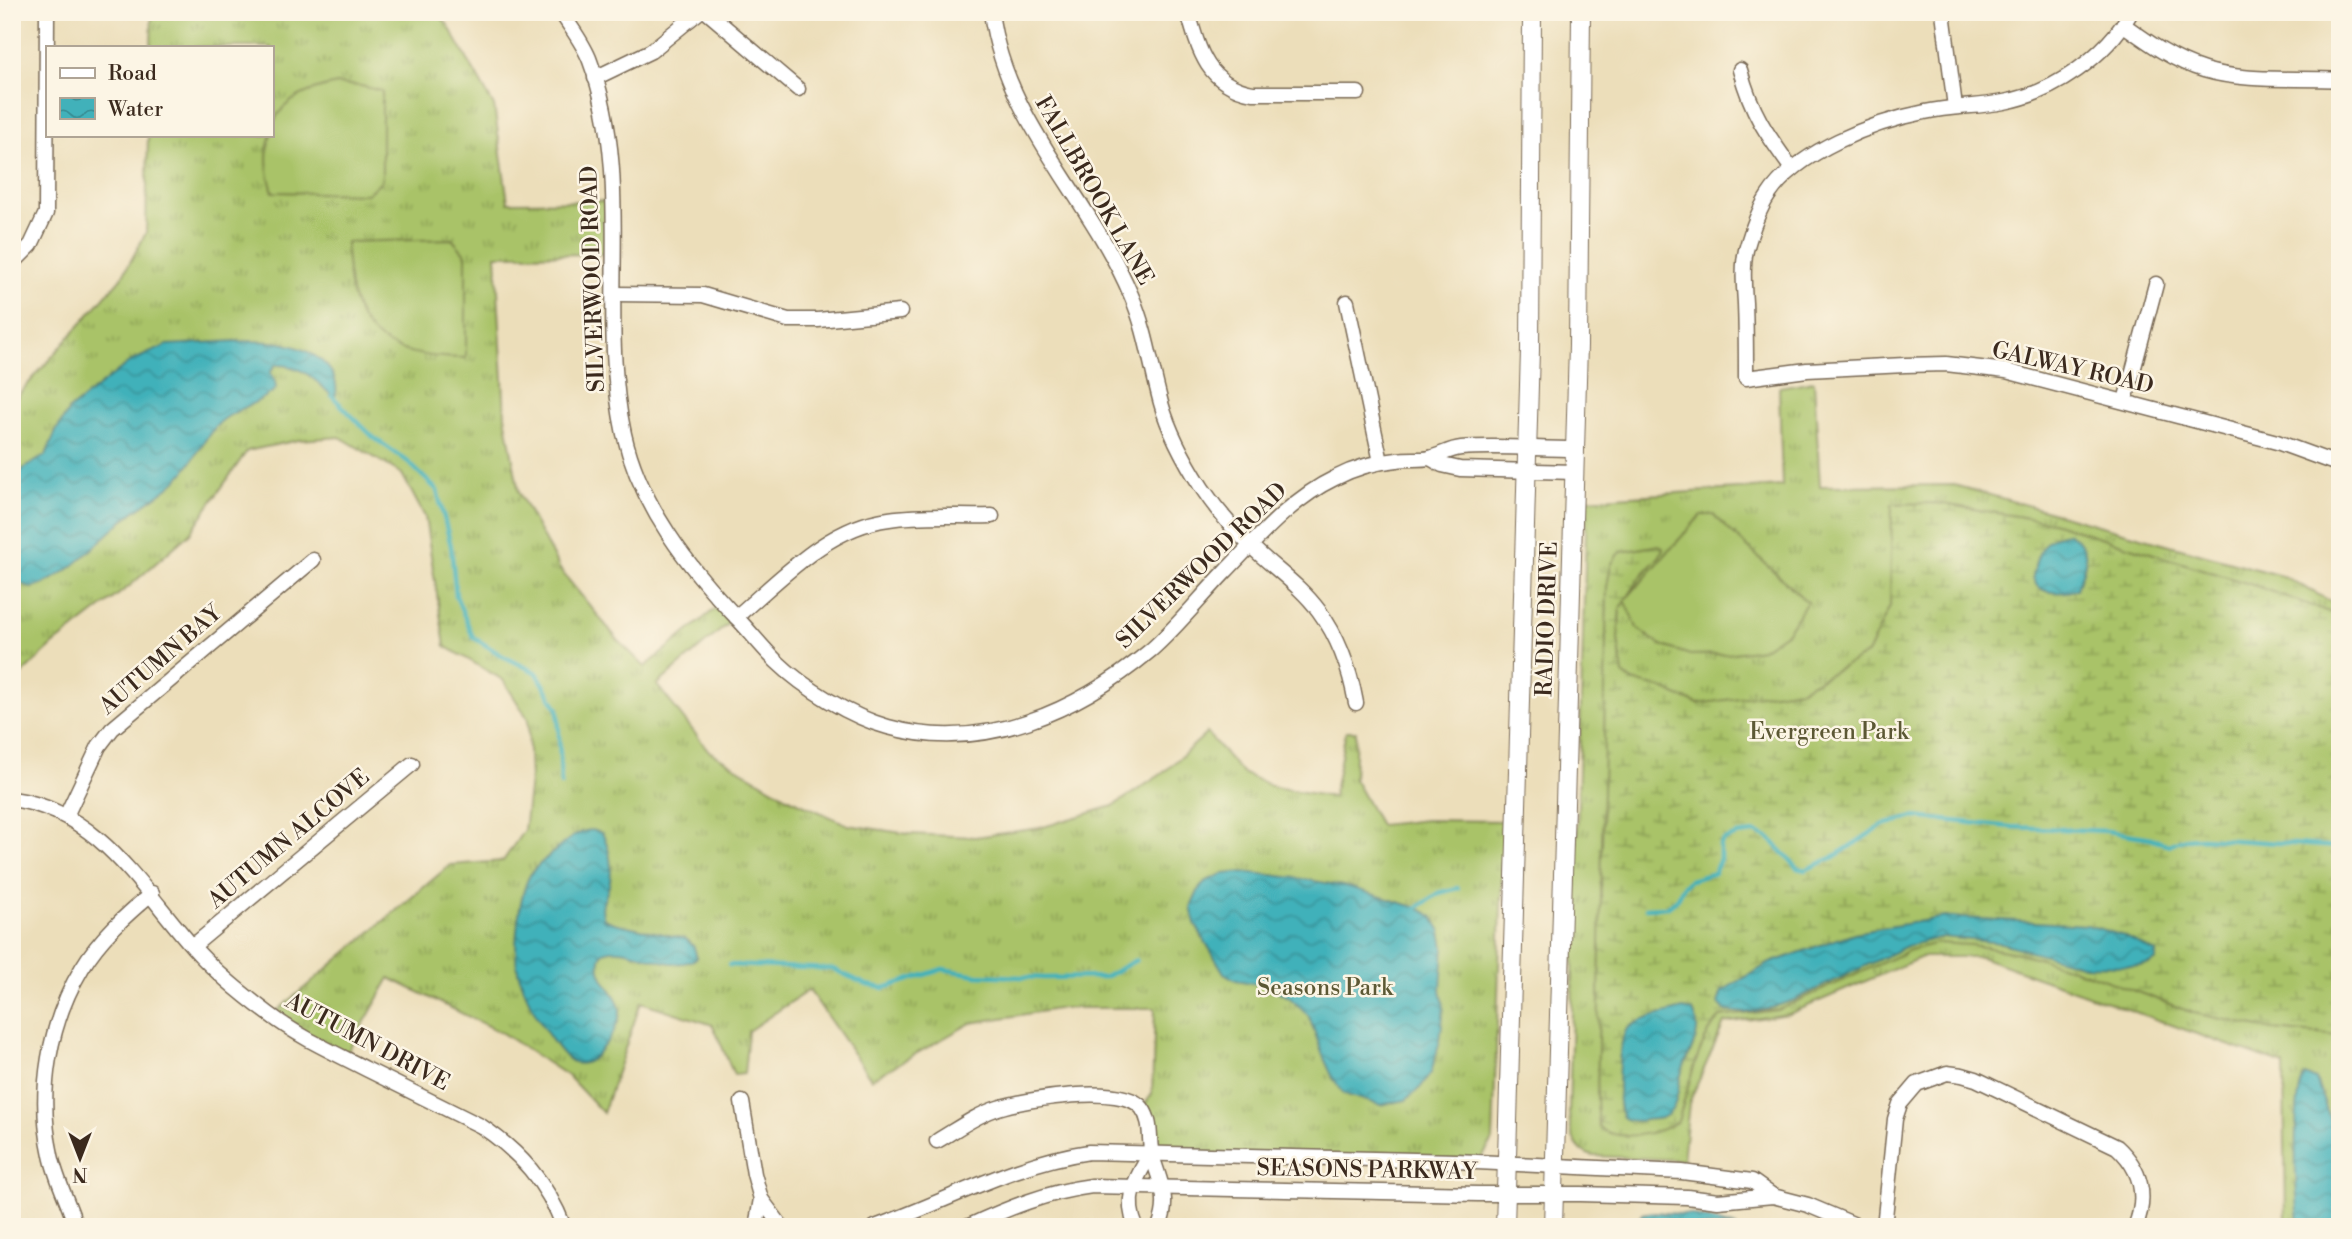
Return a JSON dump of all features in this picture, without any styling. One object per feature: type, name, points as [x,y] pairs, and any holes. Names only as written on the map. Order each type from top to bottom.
[{"type":"main road","name":"RADIO DRIVE","points":[[1505,1227],[1531,295],[1532,12]]},
{"type":"main road","name":"RADIO DRIVE","points":[[1553,1227],[1575,472],[1581,196],[1581,12]]},
{"type":"street","points":[[47,12],[47,46]]},
{"type":"street","name":"SILVERWOOD ROAD","points":[[561,12],[589,58],[606,113],[611,156],[615,384],[624,436],[633,465],[656,516],[736,617],[779,664],[839,708],[888,728],[944,735],[992,733],[1030,722],[1092,694],[1153,648],[1296,503],[1345,473],[1381,462],[1430,458],[1464,448],[1575,449]]},
{"type":"street","points":[[595,78],[651,51],[699,12]]},
{"type":"street","points":[[707,12],[798,89]]},
{"type":"street","name":"FALLBROOK LANE","points":[[991,12],[1003,66],[1020,105],[1109,252],[1132,298],[1161,406],[1179,447],[1201,487],[1221,514],[1319,611],[1334,635],[1350,671],[1356,703]]},
{"type":"street","points":[[1188,12],[1209,67],[1220,81],[1237,90],[1253,93],[1358,93]]},
{"type":"street","points":[[1943,12],[1955,107]]},
{"type":"street","points":[[1740,70],[1758,121],[1792,169],[1821,150],[1858,133],[1924,112],[2005,102],[2038,92],[2067,77],[2087,62],[2127,19],[2173,57],[2205,70],[2250,78],[2340,80]]},
{"type":"street","points":[[12,264],[31,245],[46,214],[46,136]]},
{"type":"street","name":"GALWAY ROAD","points":[[1792,169],[1769,195],[1755,222],[1745,252],[1746,377],[1814,370],[1946,364],[2006,371],[2277,442],[2340,465]]},
{"type":"street","points":[[2125,401],[2156,284]]},
{"type":"street","points":[[614,294],[703,295],[788,320],[818,320],[900,312]]},
{"type":"street","points":[[1347,302],[1381,462]]},
{"type":"street","name":"SILVERWOOD ROAD","points":[[1430,458],[1442,465],[1460,469],[1575,472]]},
{"type":"street","points":[[736,617],[816,549],[863,525],[886,519],[992,516]]},
{"type":"street","name":"AUTUMN BAY","points":[[66,816],[99,746],[112,729],[313,560]]},
{"type":"street","name":"AUTUMN ALCOVE","points":[[193,946],[412,764]]},
{"type":"street","name":"AUTUMN DRIVE","points":[[12,799],[66,816],[100,838],[152,893],[193,946],[219,974],[304,1038],[481,1126],[503,1140],[539,1177],[552,1198],[564,1227]]},
{"type":"street","points":[[75,1227],[51,1158],[45,1093],[49,1057],[68,995],[83,966],[126,915],[152,893]]},
{"type":"street","points":[[1884,1227],[1895,1119],[1900,1104],[1917,1084],[1947,1073],[1976,1079],[2117,1147],[2131,1160],[2142,1189],[2142,1205],[2135,1227]]},
{"type":"street","points":[[937,1141],[997,1108],[1063,1096],[1131,1098],[1142,1108],[1151,1133],[1151,1153],[1164,1187],[1163,1212],[1159,1227]]},
{"type":"street","points":[[742,1102],[761,1199],[782,1227]]},
{"type":"street","name":"SEASONS PARKWAY","points":[[875,1227],[1028,1165],[1088,1152],[1507,1164],[1720,1175],[1752,1181],[1773,1196]]},
{"type":"street","points":[[1136,1227],[1132,1210],[1132,1186],[1151,1153]]},
{"type":"street","name":"SEASONS PARKWAY","points":[[967,1227],[1013,1206],[1064,1190],[1092,1186],[1687,1197],[1718,1201],[1773,1196],[1808,1205],[1860,1227]]},
{"type":"street","points":[[756,1227],[761,1199]]},
{"type":"green space","name":"Seasons Park","points":[[152,12],[437,12],[448,25],[494,106],[508,202],[613,201],[614,254],[496,255],[505,416],[519,493],[561,571],[618,640],[645,667],[722,603],[736,617],[657,685],[709,751],[787,797],[848,825],[909,834],[975,837],[1040,828],[1113,806],[1163,773],[1207,733],[1242,773],[1274,787],[1333,797],[1346,731],[1356,731],[1354,779],[1380,825],[1426,820],[1504,821],[1493,1139],[1479,1162],[1151,1153],[1142,1108],[1152,1094],[1155,1008],[1063,1008],[971,1023],[871,1079],[809,990],[748,1031],[744,1074],[734,1075],[713,1025],[641,1002],[603,1113],[569,1077],[502,1033],[390,978],[344,1058],[271,1016],[450,865],[503,861],[524,830],[530,781],[528,719],[503,680],[445,646],[425,517],[402,474],[340,437],[299,440],[247,451],[190,533],[132,584],[53,645],[12,683],[12,398],[15,399],[122,277],[146,233],[148,136],[273,136],[273,46],[151,46]]},
{"type":"green space","points":[[337,84],[382,91],[382,180],[367,194],[273,192],[267,155],[270,136],[273,136],[273,123],[292,101]]},
{"type":"green space","points":[[452,239],[466,255],[466,358],[410,352],[389,345],[373,333],[361,318],[353,298],[348,273],[346,242]]},
{"type":"green space","name":"Evergreen Park","points":[[1814,381],[1820,486],[1954,485],[2285,577],[2340,606],[2340,1227],[2286,1227],[2284,1065],[1981,957],[1922,957],[1789,1014],[1724,1023],[1689,1103],[1683,1160],[1593,1156],[1577,1145],[1569,1113],[1587,499],[1782,486],[1779,387]]},
{"type":"green space","name":"Evergreen Park","points":[[1937,503],[2052,522],[2262,588],[2340,616],[2340,1036],[2273,1030],[2194,1013],[2086,973],[2024,954],[1971,945],[1937,943],[1910,950],[1778,1010],[1720,1017],[1699,1053],[1678,1121],[1661,1130],[1638,1135],[1616,1135],[1607,1132],[1599,1127],[1597,1101],[1607,586],[1611,565],[1622,552],[1659,545],[1663,548],[1660,556],[1642,575],[1620,609],[1618,639],[1623,674],[1632,681],[1655,686],[1698,704],[1801,689],[1867,654],[1890,606],[1892,504]]},
{"type":"green space","points":[[1701,515],[1713,515],[1807,602],[1787,632],[1762,649],[1690,655],[1660,645],[1637,628],[1625,600]]},
{"type":"water","points":[[235,341],[280,343],[314,355],[329,368],[336,385],[336,395],[332,396],[300,370],[275,365],[270,373],[276,389],[224,419],[179,478],[126,518],[82,558],[58,576],[31,588],[12,579],[12,481],[23,469],[46,455],[69,410],[129,362],[167,345]]},
{"type":"water","points":[[2068,533],[2082,545],[2086,557],[2077,589],[2052,592],[2039,588],[2033,577],[2039,553],[2050,539]]},
{"type":"water","points":[[591,830],[602,833],[609,854],[611,870],[602,905],[604,919],[686,939],[694,947],[697,958],[686,963],[674,963],[624,951],[602,953],[600,970],[615,997],[620,1014],[616,1028],[608,1040],[598,1053],[583,1064],[563,1055],[534,1011],[518,971],[517,936],[522,897],[531,874],[570,839]]},
{"type":"water","points":[[1243,872],[1349,887],[1418,908],[1432,916],[1441,931],[1444,947],[1441,989],[1444,1007],[1440,1041],[1431,1073],[1420,1088],[1406,1100],[1380,1105],[1344,1094],[1323,1056],[1309,1016],[1289,997],[1268,986],[1236,980],[1224,973],[1195,924],[1191,907],[1206,881],[1223,874]]},
{"type":"water","points":[[1945,917],[2087,925],[2124,936],[2156,952],[2156,960],[2149,964],[2131,966],[2081,965],[2001,943],[1942,937],[1907,946],[1794,1000],[1768,1009],[1745,1013],[1725,1011],[1718,1003],[1722,991],[1770,963],[1854,933]]},
{"type":"water","points":[[1683,1009],[1692,1011],[1696,1018],[1697,1032],[1673,1107],[1668,1115],[1659,1119],[1632,1121],[1624,1118],[1619,1102],[1619,1059],[1627,1029],[1646,1019]]},
{"type":"water","points":[[2305,1075],[2316,1080],[2340,1148],[2340,1227],[2300,1227],[2299,1223],[2296,1123]]},
{"type":"water","points":[[1654,1212],[1692,1215],[1737,1227],[1631,1227],[1642,1214]]},
{"type":"waterway","points":[[332,396],[373,437],[407,461],[437,490],[451,546],[456,596],[473,637],[537,673],[558,709],[561,784]]},
{"type":"waterway","points":[[1646,908],[1667,907],[1676,900],[1690,880],[1714,873],[1720,859],[1720,846],[1724,840],[1737,835],[1756,833],[1769,838],[1798,868],[1805,870],[1832,858],[1883,825],[1914,817],[2012,827],[2107,831],[2151,838],[2168,845],[2183,839],[2202,838],[2340,847]]},
{"type":"waterway","points":[[1415,909],[1439,893],[1458,888]]},
{"type":"waterway","points":[[729,965],[833,969],[867,985],[884,988],[943,969],[977,975],[1105,977],[1136,960]]}]
